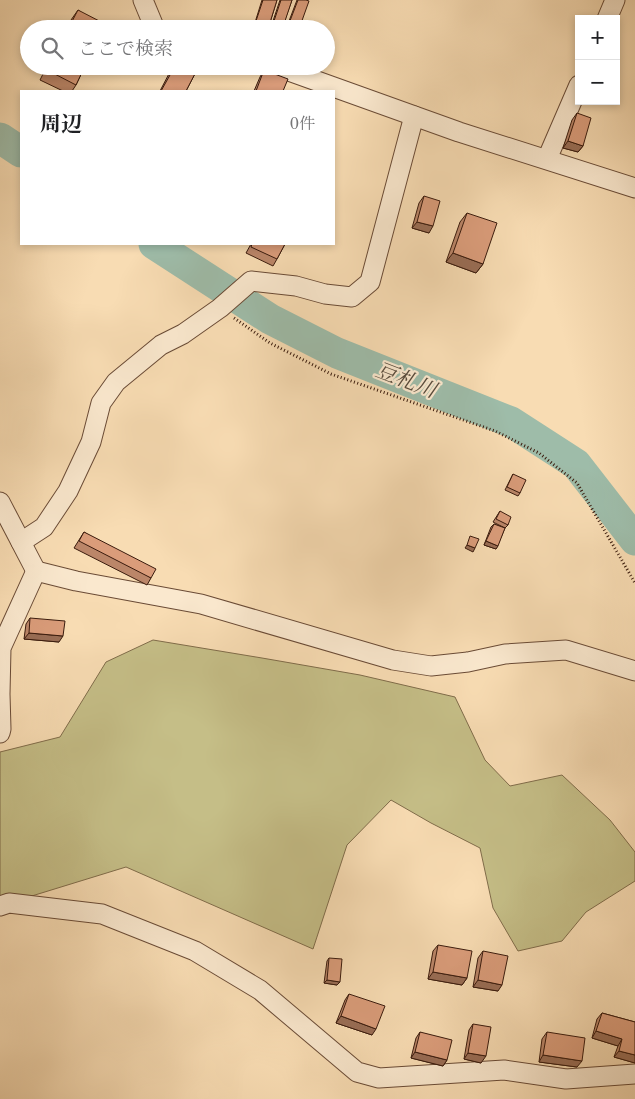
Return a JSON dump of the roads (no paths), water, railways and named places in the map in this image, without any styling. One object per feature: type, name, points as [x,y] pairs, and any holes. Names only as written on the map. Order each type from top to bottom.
[{"type":"street","points":[[144,0],[152,20]]},
{"type":"street","points":[[609,15],[615,0]]},
{"type":"street","points":[[300,75],[459,132],[635,188]]},
{"type":"street","points":[[547,159],[575,94]]},
{"type":"street","points":[[21,542],[44,527],[68,491],[91,442],[102,403],[116,382],[161,345],[183,334],[220,308],[251,281],[296,286],[325,294],[352,297],[370,282],[414,116]]},
{"type":"street","points":[[0,502],[36,571],[76,581],[201,604],[393,660],[431,666],[468,662],[505,654],[566,650],[635,671]]},
{"type":"street","points":[[0,733],[1,648],[36,571]]},
{"type":"street","points":[[0,906],[9,903],[102,914],[195,951],[260,990],[357,1072],[379,1078],[504,1070],[566,1079],[635,1074]]},
{"type":"waterway","name":"豆札川","points":[[0,138],[20,151]]},
{"type":"waterway","name":"豆札川","points":[[156,245],[270,319],[337,353],[511,422],[576,464],[635,540]]}]
